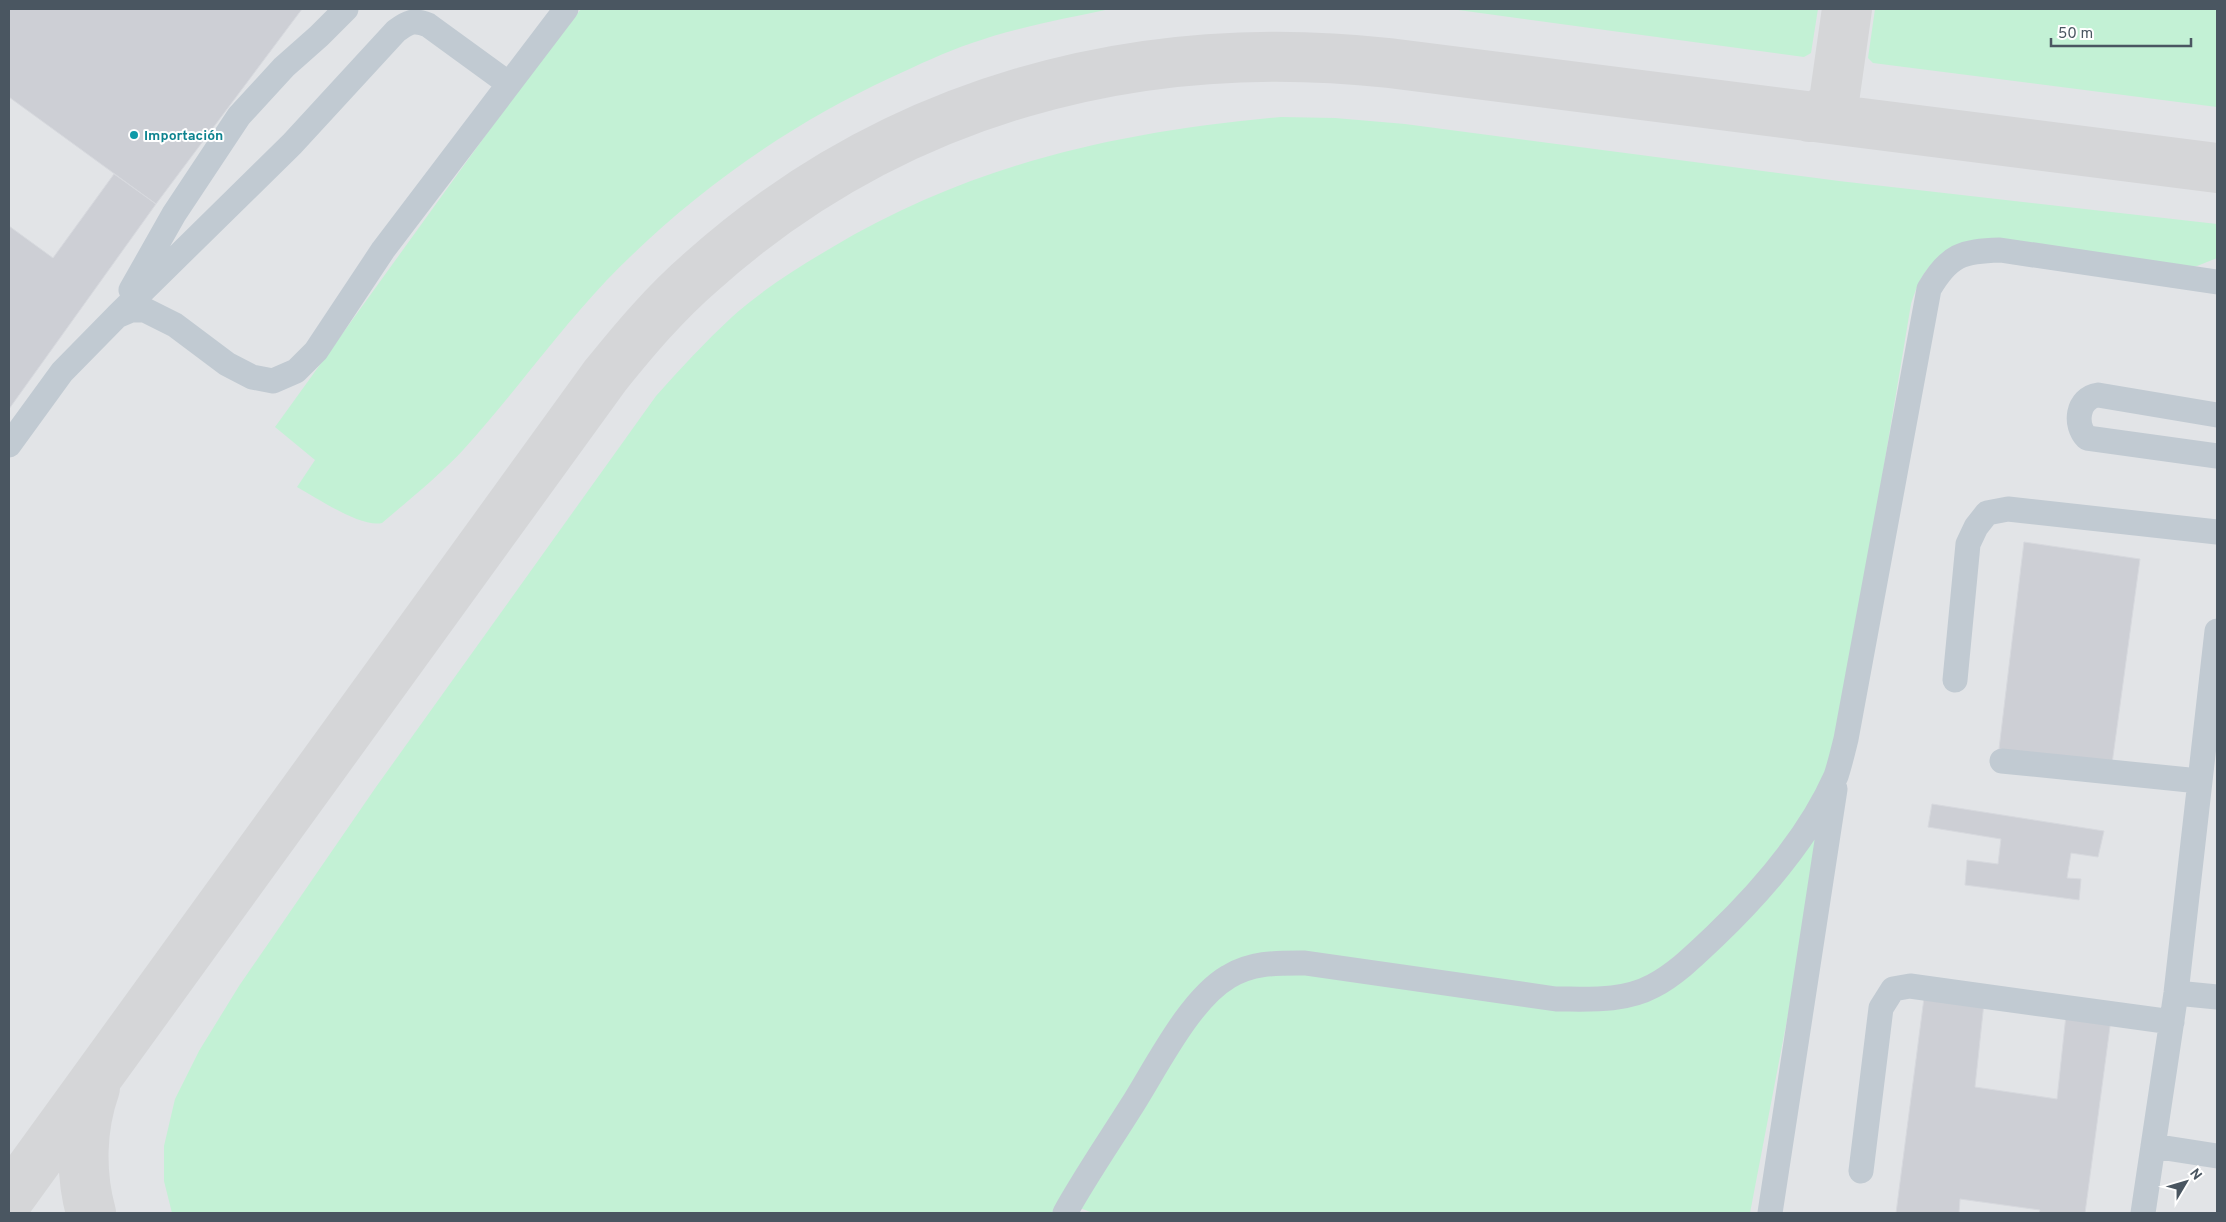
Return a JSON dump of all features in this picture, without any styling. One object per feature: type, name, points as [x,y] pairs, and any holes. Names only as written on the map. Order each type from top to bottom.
[{"type":"lane","points":[[116,316],[174,214],[239,116],[284,67],[320,36],[346,9]]},
{"type":"lane","points":[[116,316],[131,310],[145,310],[175,325],[227,364],[252,377],[273,381],[296,371],[316,351],[383,250],[566,9]]},
{"type":"lane","points":[[9,445],[62,372],[116,316],[292,144],[396,32],[407,23],[418,21],[428,25],[509,84]]},
{"type":"lane","points":[[1770,1213],[1837,774],[1846,739],[1929,289],[1937,274],[1952,260],[1970,251],[2000,250],[2217,282]]},
{"type":"lane","points":[[2217,415],[2098,395],[2092,396],[2081,406],[2078,421],[2080,431],[2087,438],[2217,456]]},
{"type":"lane","points":[[1955,680],[1968,544],[1976,527],[1987,513],[2008,509],[2217,532]]},
{"type":"lane","points":[[2143,1213],[2176,993],[2217,631]]},
{"type":"lane","points":[[2002,761],[2199,781]]},
{"type":"lane","points":[[1065,1213],[1183,1024],[1209,992],[1228,977],[1248,967],[1264,963],[1305,963],[1556,999],[1622,998],[1652,986],[1679,968],[1748,905],[1776,871],[1807,828],[1824,801],[1837,774]]},
{"type":"lane","points":[[1861,1171],[1881,1008],[1893,988],[1910,986],[2172,1022]]},
{"type":"lane","points":[[2176,993],[2217,996]]},
{"type":"lane","points":[[2153,1146],[2217,1156]]},
{"type":"shaded area","points":[[9,9],[2217,9],[2217,1213],[9,1213]]},
{"type":"green space","points":[[581,9],[1110,9],[1006,32],[952,50],[852,97],[776,141],[704,192],[606,281],[445,469],[382,523],[373,523],[351,517],[297,487],[315,460],[275,427],[519,89]]},
{"type":"green space","points":[[1451,9],[1818,9],[1811,53],[1804,57]]},
{"type":"green space","points":[[1875,9],[2217,9],[2217,107],[1873,63],[1868,58]]},
{"type":"green space","points":[[1281,117],[1335,118],[1405,124],[1839,181],[2217,224],[2217,258],[2197,266],[2178,268],[1942,255],[1926,271],[1919,282],[1911,304],[1841,723],[1814,805],[1729,911],[1651,976],[1617,988],[1557,994],[1226,968],[1052,1213],[172,1213],[164,1181],[164,1146],[175,1099],[199,1051],[239,986],[376,787],[656,396],[712,336],[755,298],[805,263],[885,219],[939,194],[993,173],[1048,156],[1105,143],[1221,123]]},
{"type":"green space","points":[[1812,837],[1821,842],[1750,1213],[1093,1213],[1080,1208],[1201,1014],[1231,985],[1269,971],[1623,1006]]},
{"type":"building","name":"Importación","points":[[9,9],[302,9],[156,204],[9,97]]},
{"type":"building","points":[[114,174],[156,204],[9,409],[9,226],[53,258]]},
{"type":"building","points":[[2024,542],[2140,559],[2112,764],[1999,749]]},
{"type":"building","points":[[1932,804],[2104,831],[2098,857],[2071,853],[2067,878],[2081,879],[2079,900],[1965,885],[1967,860],[1998,864],[2001,839],[1928,827]]},
{"type":"building","points":[[1924,998],[1984,1003],[1975,1087],[2057,1099],[2066,1015],[2111,1019],[2085,1213],[2039,1213],[2040,1210],[1960,1199],[1959,1213],[1896,1213]]},
{"type":"taxiway","points":[[1809,117],[1821,115],[1834,101],[1847,9]]},
{"type":"taxiway","points":[[9,1199],[605,376],[639,335],[662,309],[701,272],[775,212],[854,163],[936,123],[1022,92],[1111,71],[1202,60],[1295,57],[1389,63],[2217,168]]},
{"type":"taxiway","points":[[91,1213],[85,1182],[84,1150],[87,1118],[95,1088]]},
{"type":"place","name":"Importación","points":[[134,135]]}]
